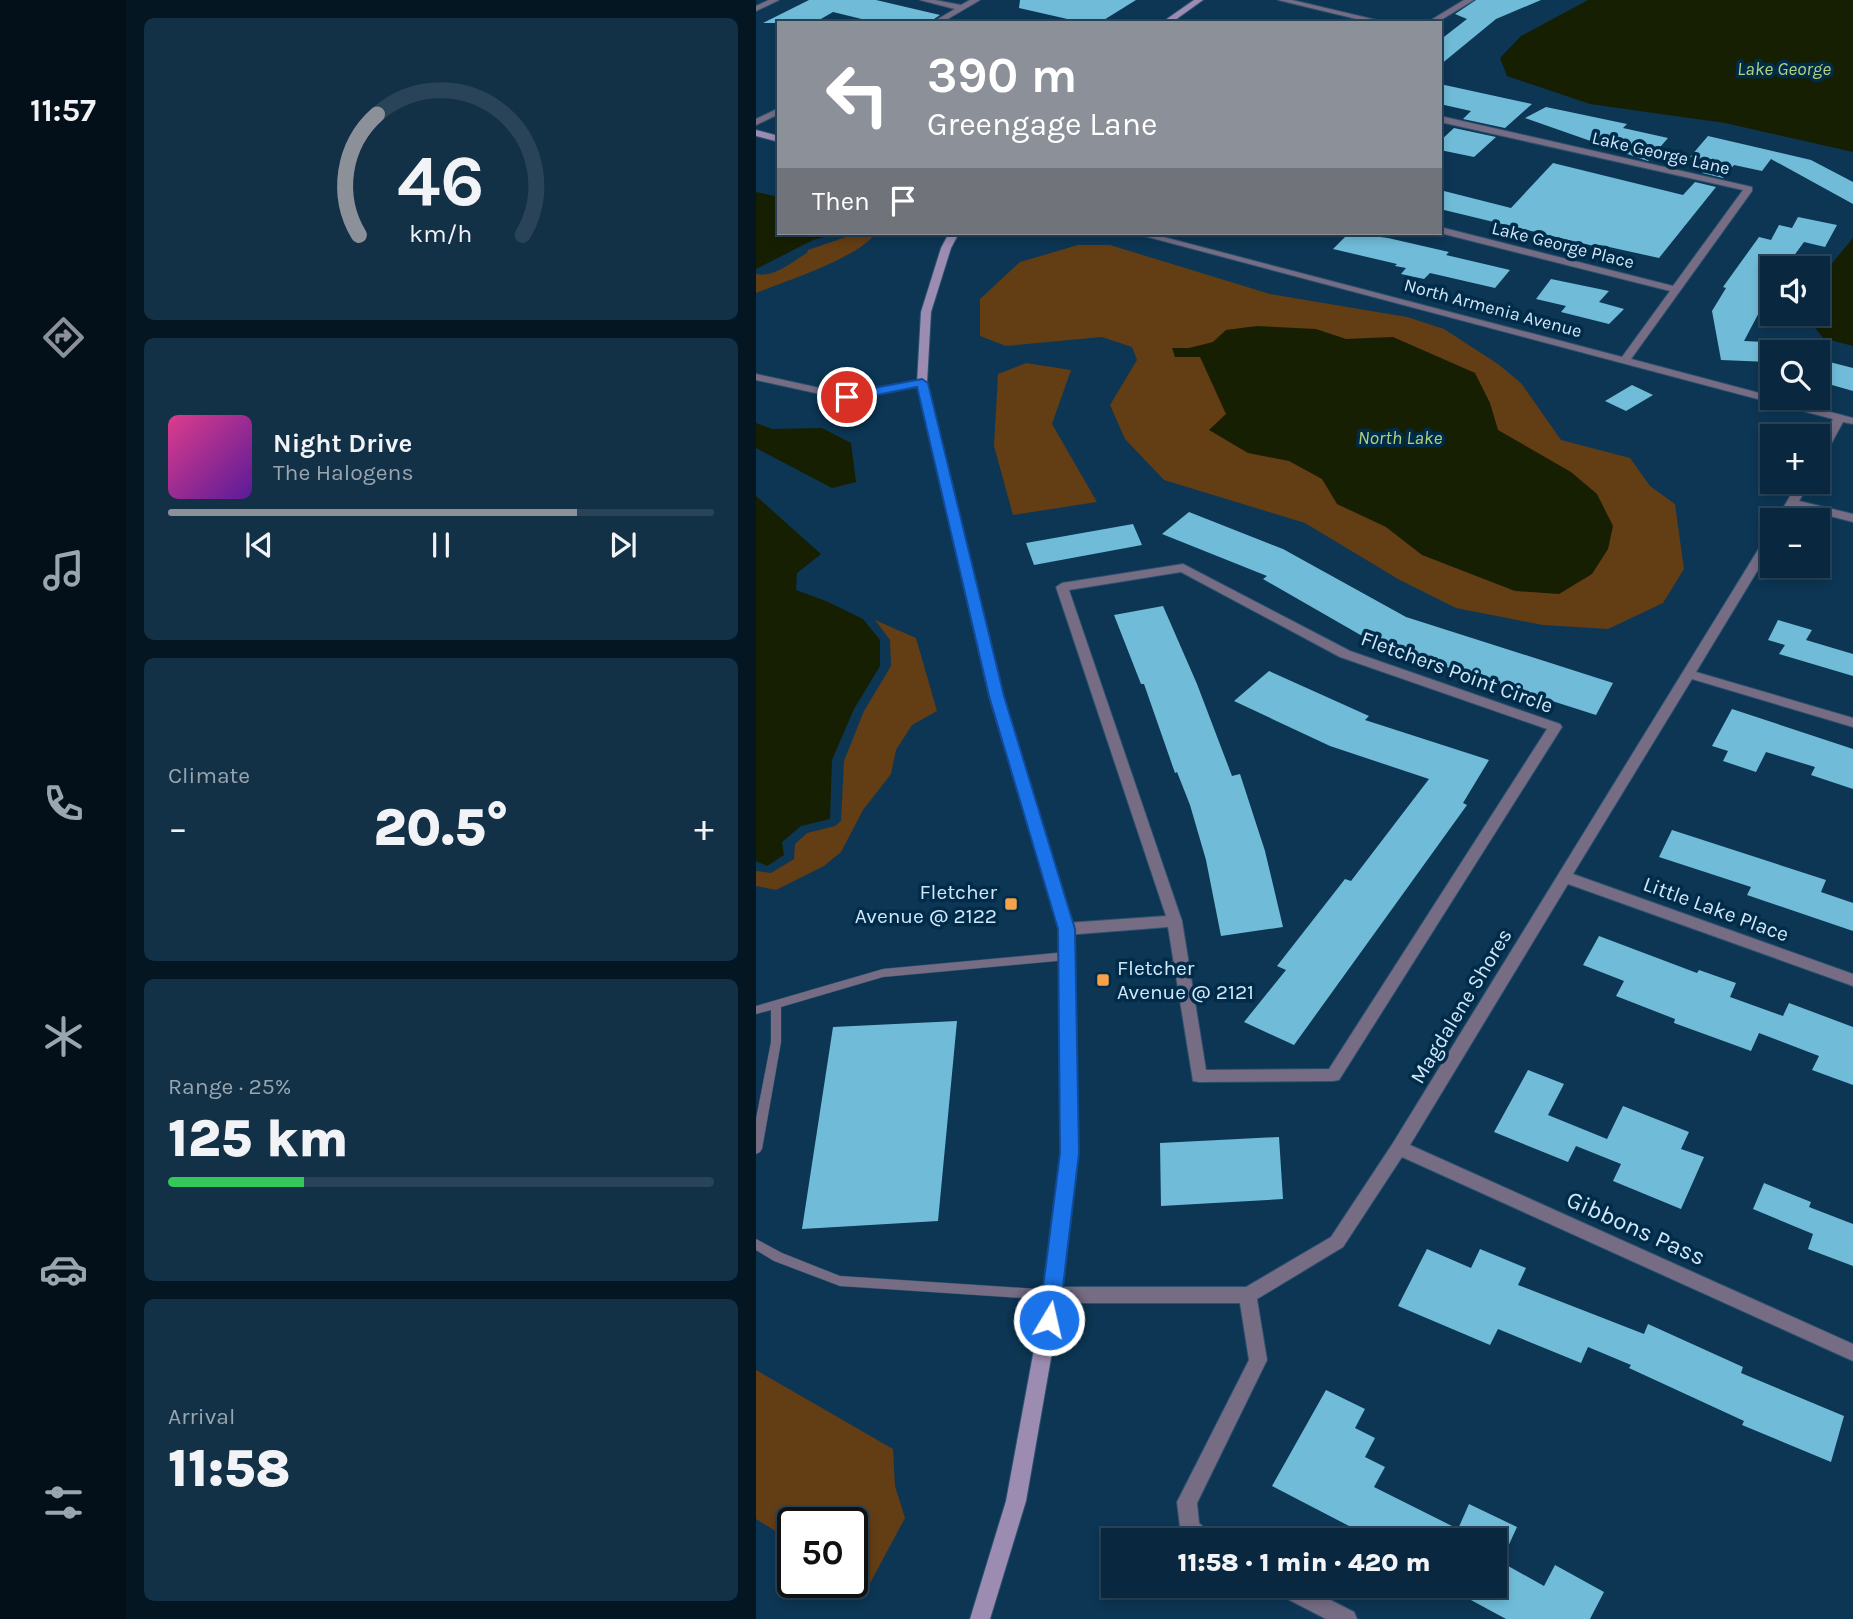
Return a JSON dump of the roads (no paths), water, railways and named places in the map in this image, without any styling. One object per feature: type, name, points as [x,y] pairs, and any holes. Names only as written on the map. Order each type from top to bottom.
[{"type":"main road","points":[[1168,21],[1199,0]]},
{"type":"main road","points":[[756,133],[777,138]]},
{"type":"main road","points":[[953,235],[946,248],[926,312],[922,383],[996,696],[1066,929],[1067,956],[1070,1153],[1054,1294],[1016,1501],[980,1619]]},
{"type":"street","points":[[756,9],[775,0]]},
{"type":"street","points":[[924,0],[962,8]]},
{"type":"street","points":[[939,21],[976,0]]},
{"type":"street","points":[[1282,0],[1376,21]]},
{"type":"street","points":[[1433,21],[1470,0]]},
{"type":"street","points":[[756,122],[777,111]]},
{"type":"street","name":"Lake George Lane","points":[[1442,119],[1749,189],[1624,361]]},
{"type":"street","name":"Lake George Place","points":[[1442,231],[1677,290]]},
{"type":"street","name":"North Armenia Avenue","points":[[1146,235],[1853,421]]},
{"type":"street","points":[[756,377],[847,397],[922,383]]},
{"type":"street","points":[[1830,435],[1839,419]]},
{"type":"street","points":[[1790,508],[1798,494]]},
{"type":"street","points":[[1793,503],[1853,518]]},
{"type":"street","name":"Magdalene Shores","points":[[1248,1294],[1336,1242],[1399,1148],[1760,556]]},
{"type":"street","name":"Fletchers Point Circle","points":[[1183,568],[1345,654],[1555,727],[1333,1075],[1199,1076],[1175,921],[1062,587],[1183,568]]},
{"type":"street","points":[[1688,674],[1853,723]]},
{"type":"street","name":"Little Lake Place","points":[[1565,877],[1853,980]]},
{"type":"street","points":[[1066,929],[1175,921]]},
{"type":"street","name":"Gibbons Pass","points":[[1399,1148],[1853,1353]]},
{"type":"street","points":[[1054,1294],[1248,1294],[1258,1360],[1187,1502],[1191,1528]]},
{"type":"street","points":[[1306,1598],[1347,1619]]},
{"type":"lane","points":[[756,1010],[883,972],[1067,956]]},
{"type":"lane","points":[[756,1149],[776,1042],[776,1004]]},
{"type":"lane","points":[[756,1244],[778,1257],[840,1281],[1054,1294]]},
{"type":"water","name":"Lake George","points":[[1588,0],[1853,0],[1853,152],[1725,123],[1590,104],[1507,76],[1500,58],[1521,36]]},
{"type":"water","points":[[756,192],[777,197],[777,235],[832,235],[813,240],[756,269]]},
{"type":"water","points":[[1853,238],[1853,346],[1823,338],[1814,326],[1830,326],[1832,264]]},
{"type":"water","name":"North Lake","points":[[1257,326],[1316,329],[1346,339],[1393,337],[1475,373],[1490,403],[1498,430],[1571,472],[1597,494],[1613,526],[1608,549],[1592,574],[1559,594],[1515,591],[1422,555],[1386,527],[1337,504],[1322,479],[1289,461],[1248,453],[1209,430],[1226,414],[1200,357],[1175,357],[1172,348],[1189,348],[1213,342],[1226,330]]},
{"type":"water","points":[[756,423],[772,429],[822,428],[851,443],[856,482],[832,488],[756,448]]},
{"type":"water","points":[[756,496],[821,554],[797,573],[796,590],[863,619],[880,640],[880,666],[854,709],[832,760],[830,819],[801,826],[782,842],[784,855],[767,866],[756,861]]},
{"type":"place","name":"Fletcher Avenue @ 2122","points":[[1011,904]]},
{"type":"place","name":"Fletcher Avenue @ 2121","points":[[1103,980]]}]
